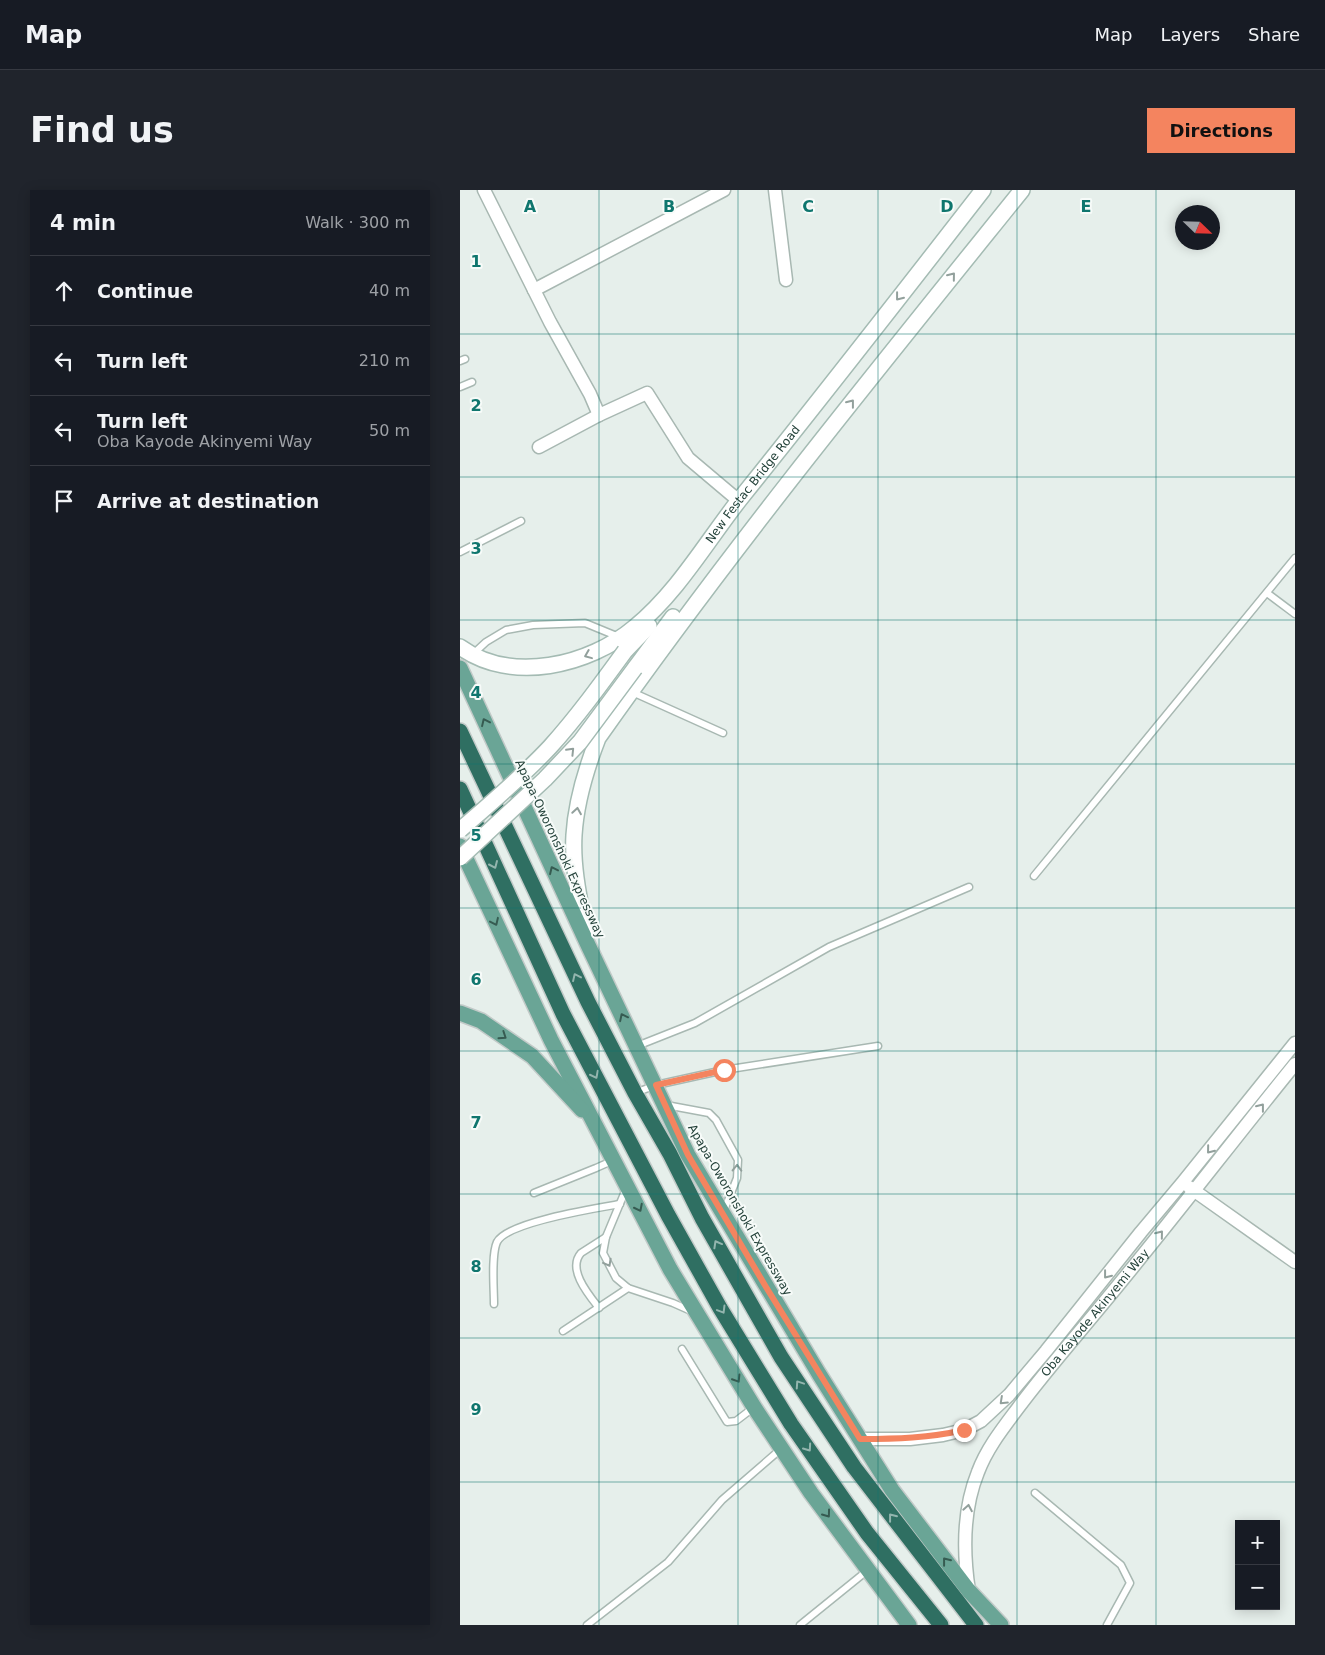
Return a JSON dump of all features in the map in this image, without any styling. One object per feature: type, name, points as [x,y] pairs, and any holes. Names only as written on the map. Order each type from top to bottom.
[{"type":"highway","points":[[460,731],[588,1002],[635,1093],[781,1357],[854,1467],[976,1625]]},
{"type":"highway","points":[[460,789],[563,1014],[668,1215],[720,1308],[791,1424],[868,1533],[941,1625]]},
{"type":"main road","name":"New Festac Bridge Road","points":[[466,651],[487,661],[513,666],[544,666],[573,661],[623,644],[635,628],[671,590],[983,190]]},
{"type":"main road","points":[[588,945],[575,874],[574,836],[578,803],[588,764],[598,738],[723,567],[1022,190]]},
{"type":"main road","points":[[460,830],[508,788],[549,748],[582,711],[623,644],[672,600],[806,431],[813,408]]},
{"type":"main road","points":[[460,858],[545,779],[580,742],[681,607],[812,438],[833,426]]},
{"type":"main road","name":"Apapa-Oworonshoki Expressway","points":[[460,668],[588,945],[688,1155],[819,1374],[892,1490],[969,1591],[1001,1625]]},
{"type":"main road","points":[[460,846],[544,1024],[670,1269],[754,1407],[811,1493],[909,1625]]},
{"type":"main road","points":[[460,1013],[481,1021],[532,1056],[597,1126]]},
{"type":"street","points":[[484,190],[534,290],[590,394],[599,415]]},
{"type":"street","points":[[534,290],[724,190]]},
{"type":"street","points":[[775,190],[786,280]]},
{"type":"street","points":[[539,447],[599,415],[647,393],[688,458],[739,501]]},
{"type":"street","name":"Oba Kayode Akinyemi Way","points":[[860,1439],[910,1439],[944,1435],[964,1430],[981,1421],[1009,1396],[1295,1043]]},
{"type":"street","name":"Oba Kayode Akinyemi Way","points":[[969,1591],[965,1564],[966,1520],[970,1494],[978,1471],[994,1439],[1050,1366],[1101,1306],[1295,1064]]},
{"type":"street","points":[[1183,1182],[1295,1262]]},
{"type":"lane","points":[[460,387],[472,382]]},
{"type":"lane","points":[[460,552],[521,521]]},
{"type":"lane","points":[[1034,876],[1295,558]]},
{"type":"lane","points":[[1268,593],[1295,614]]},
{"type":"lane","points":[[466,651],[506,630],[533,624],[585,623],[623,644]]},
{"type":"lane","points":[[631,692],[723,733]]},
{"type":"lane","points":[[637,1046],[695,1023],[829,947],[969,887]]},
{"type":"lane","points":[[635,1093],[656,1085],[724,1070],[878,1046]]},
{"type":"lane","points":[[665,1105],[709,1112],[716,1120],[738,1160],[737,1178],[723,1214]]},
{"type":"lane","points":[[534,1193],[614,1159]]},
{"type":"lane","points":[[628,1185],[606,1237],[603,1253],[616,1278],[628,1288],[673,1303],[697,1314]]},
{"type":"lane","points":[[494,1304],[495,1254],[497,1243],[502,1236],[538,1220],[620,1204]]},
{"type":"lane","points":[[598,1308],[583,1284],[576,1267],[578,1256],[581,1253],[606,1237]]},
{"type":"lane","points":[[563,1331],[628,1288]]},
{"type":"lane","points":[[682,1349],[727,1422],[736,1421],[754,1407]]},
{"type":"lane","points":[[587,1625],[668,1562],[722,1500],[782,1448]]},
{"type":"lane","points":[[1035,1493],[1121,1565],[1130,1583],[1107,1625]]},
{"type":"lane","points":[[800,1625],[868,1570]]},
{"type":"route","points":[[724,1070],[656,1085],[688,1155],[766,1287],[860,1439],[910,1439],[944,1435],[964,1430]]}]
